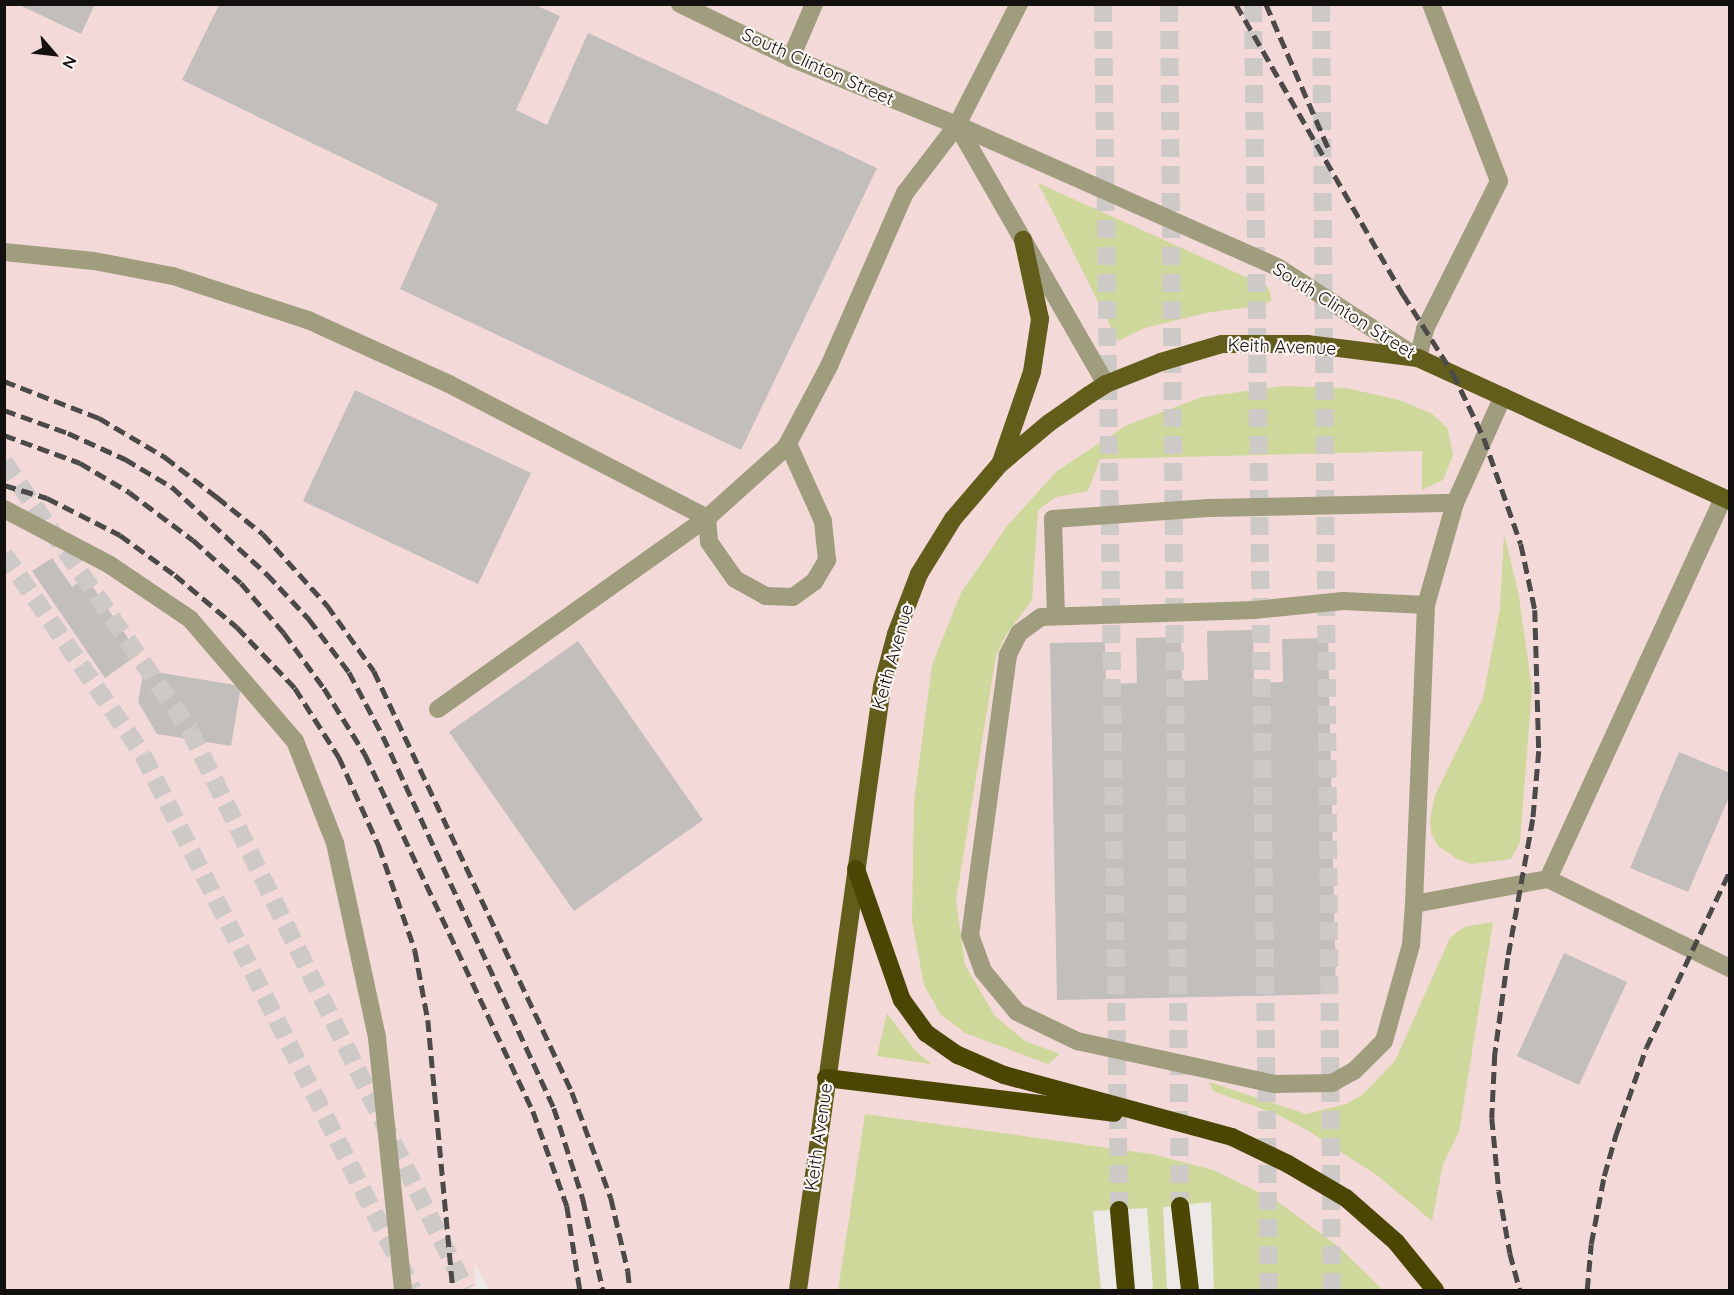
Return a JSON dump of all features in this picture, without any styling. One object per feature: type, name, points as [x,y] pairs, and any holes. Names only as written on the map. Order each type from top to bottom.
[{"type":"highway","points":[[856,869],[902,1000],[927,1033],[958,1055],[1004,1075],[1232,1137],[1288,1164],[1339,1193],[1395,1242],[1435,1290]]},
{"type":"highway","points":[[826,1078],[1169,1119]]},
{"type":"highway","points":[[1180,1206],[1190,1290]]},
{"type":"highway","points":[[1119,1210],[1126,1290]]},
{"type":"main road","points":[[1000,464],[1032,372],[1040,319],[1023,240]]},
{"type":"main road","name":"Keith Avenue","points":[[798,1290],[875,723],[896,634],[919,574],[953,519],[1000,464],[1049,423],[1106,384],[1161,362],[1222,344],[1307,344],[1419,357]]},
{"type":"main road","name":"South Clinton Street","points":[[1419,357],[1726,500]]},
{"type":"street","name":"South Clinton Street","points":[[680,4],[791,58],[957,125],[1279,268],[1419,357]]},
{"type":"street","points":[[791,58],[814,4]]},
{"type":"street","points":[[438,709],[707,518],[788,444],[829,366],[905,193],[957,125],[1019,4]]},
{"type":"street","points":[[1419,357],[1425,329],[1499,181],[1431,4]]},
{"type":"street","points":[[957,125],[1106,384]]},
{"type":"street","points":[[4,252],[94,261],[173,276],[308,320],[449,384],[707,518]]},
{"type":"street","points":[[1426,605],[1342,601],[1255,610],[1041,617],[1019,633],[1008,655],[970,935],[983,972],[1017,1012],[1077,1041],[1275,1084],[1332,1083],[1354,1071],[1384,1041],[1411,945],[1426,605],[1455,503],[1503,396]]},
{"type":"street","points":[[707,518],[709,542],[735,579],[766,596],[793,597],[814,582],[827,560],[823,522],[788,444]]},
{"type":"street","points":[[1548,879],[1726,500]]},
{"type":"street","points":[[1056,616],[1053,519],[1208,508],[1455,503]]},
{"type":"street","points":[[4,509],[110,565],[190,620],[295,741],[335,843],[377,1038],[403,1290]]},
{"type":"street","points":[[1414,904],[1548,879],[1730,968]]},
{"type":"shaded area","points":[[5,5],[1729,5],[1729,1290],[1229,1290],[1211,1202],[1093,1211],[1101,1290],[489,1290],[474,1262],[476,1290],[5,1290]]},
{"type":"green space","points":[[1038,183],[1268,287],[1272,300],[1264,305],[1206,313],[1145,328],[1118,341]]},
{"type":"green space","points":[[1282,386],[1346,388],[1399,400],[1431,413],[1448,429],[1453,455],[1443,480],[1422,490],[1422,451],[1100,459],[1088,491],[1056,497],[1038,510],[1032,600],[1006,635],[996,656],[956,900],[965,965],[995,1016],[1025,1041],[1060,1054],[1048,1064],[965,1033],[941,1015],[924,985],[912,921],[914,801],[932,665],[961,593],[1007,526],[1057,471],[1125,426],[1202,397]]},
{"type":"green space","points":[[1504,534],[1518,591],[1532,688],[1520,842],[1511,859],[1472,864],[1459,860],[1438,846],[1431,833],[1430,820],[1435,795],[1483,698],[1500,608]]},
{"type":"green space","points":[[1493,922],[1459,1132],[1443,1164],[1432,1221],[1378,1176],[1307,1130],[1276,1114],[1213,1091],[1209,1082],[1306,1114],[1346,1104],[1362,1095],[1395,1061],[1450,938],[1464,927]]},
{"type":"green space","points":[[887,1013],[914,1049],[931,1064],[877,1056]]},
{"type":"green space","points":[[865,1114],[1152,1154],[1213,1170],[1277,1201],[1340,1248],[1383,1290],[1214,1290],[1211,1202],[1163,1207],[1167,1290],[1153,1290],[1147,1208],[1093,1211],[1101,1290],[838,1290]]},
{"type":"building","points":[[17,4],[95,4],[81,34]]},
{"type":"building","points":[[219,5],[535,5],[560,16],[516,110],[547,125],[588,33],[877,168],[741,450],[400,289],[438,204],[182,80]]},
{"type":"building","points":[[355,390],[531,473],[478,584],[303,501]]},
{"type":"building","points":[[52,558],[72,587],[86,577],[139,654],[105,678],[32,571]]},
{"type":"building","points":[[1253,630],[1254,683],[1283,682],[1282,639],[1328,638],[1336,994],[1057,1000],[1050,643],[1105,642],[1106,684],[1137,683],[1136,638],[1181,637],[1182,681],[1208,680],[1207,631]]},
{"type":"building","points":[[578,641],[703,820],[574,911],[449,732]]},
{"type":"building","points":[[144,670],[241,686],[231,746],[157,734],[138,702]]},
{"type":"building","points":[[1679,752],[1730,773],[1730,795],[1688,892],[1630,868]]},
{"type":"building","points":[[1564,953],[1627,982],[1579,1085],[1517,1056]]},
{"type":"tunnel","points":[[1103,4],[1119,1210]]},
{"type":"tunnel","points":[[1169,4],[1180,1206]]},
{"type":"tunnel","points":[[1253,4],[1269,1290]]},
{"type":"tunnel","points":[[1321,4],[1332,1290]]},
{"type":"tunnel","points":[[4,462],[190,731],[466,1290]]},
{"type":"tunnel","points":[[4,554],[143,755],[413,1290]]},
{"type":"railway","points":[[1236,4],[1403,294],[1453,373],[1484,438],[1521,544],[1535,610],[1539,751],[1533,819],[1508,958],[1495,1054],[1492,1118],[1499,1191],[1510,1253],[1520,1290]]},
{"type":"railway","points":[[1266,4],[1330,152]]},
{"type":"railway","points":[[4,381],[99,418],[165,457],[217,497],[263,534],[327,605],[374,671],[572,1092],[611,1198],[628,1271],[630,1290]]},
{"type":"railway","points":[[4,410],[68,433],[125,459],[172,487],[267,574],[309,619],[349,672],[383,736],[554,1108],[583,1199],[603,1290]]},
{"type":"railway","points":[[4,435],[80,463],[129,492],[193,540],[241,583],[284,633],[324,688],[365,754],[533,1111],[567,1206],[580,1290]]},
{"type":"railway","points":[[4,485],[47,498],[120,535],[175,575],[237,627],[295,688],[339,757],[379,846],[415,950],[428,1020],[453,1290]]},
{"type":"railway","points":[[1587,1290],[1591,1244],[1604,1176],[1616,1134],[1646,1048],[1730,870]]}]
